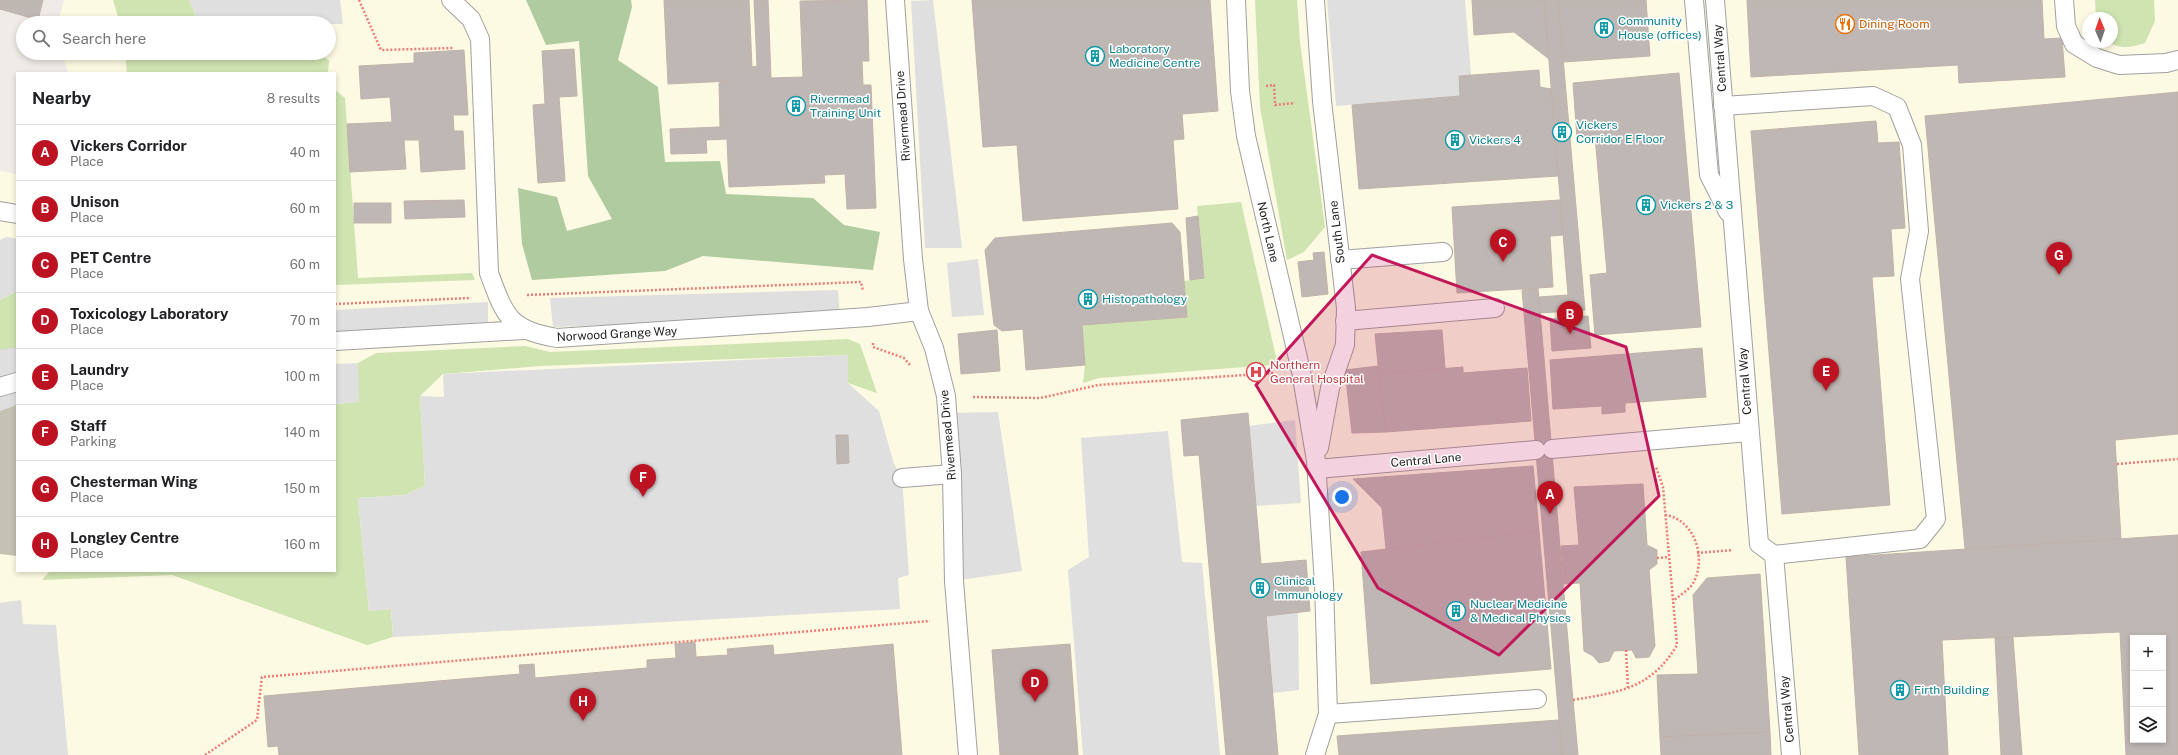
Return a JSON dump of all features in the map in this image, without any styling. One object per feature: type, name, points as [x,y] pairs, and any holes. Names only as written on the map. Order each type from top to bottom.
[{"type":"lane","name":"Norwood Grange Way","points":[[451,0],[471,19],[480,39],[489,273],[498,296],[512,322],[524,330],[557,338],[868,317],[919,311]]},
{"type":"lane","name":"Rivermead Drive","points":[[895,0],[913,259],[919,311],[934,348],[946,396],[952,474],[954,581],[968,755]]},
{"type":"lane","name":"North Lane","points":[[1236,0],[1239,73],[1246,136],[1301,371],[1317,465]]},
{"type":"lane","name":"South Lane","points":[[1315,0],[1322,101],[1346,321],[1345,345],[1330,388],[1317,465]]},
{"type":"lane","points":[[1694,0],[1709,176],[1732,220]]},
{"type":"lane","name":"Central Way","points":[[1715,0],[1759,544],[1774,555],[1791,755]]},
{"type":"lane","points":[[2064,0],[2066,26],[2074,44],[2097,58],[2119,65],[2166,63],[2178,60]]},
{"type":"lane","points":[[1723,106],[1873,96],[1897,107],[1912,145],[1919,231],[1910,279],[1936,519],[1920,539],[1774,555]]},
{"type":"lane","points":[[0,211],[16,214]]},
{"type":"lane","points":[[1340,260],[1443,252]]},
{"type":"lane","points":[[1346,321],[1495,308]]},
{"type":"lane","points":[[336,341],[524,330]]},
{"type":"lane","points":[[0,386],[16,382]]},
{"type":"lane","name":"Central Lane","points":[[1317,465],[1544,449],[1749,432]]},
{"type":"lane","points":[[1315,755],[1328,714],[1324,591],[1317,465]]},
{"type":"lane","points":[[902,478],[952,474]]},
{"type":"lane","points":[[1328,714],[1537,699]]},
{"type":"path","points":[[359,0],[381,50],[480,48]]},
{"type":"path","points":[[1239,73],[1264,71],[1265,86],[1274,85],[1275,105],[1322,101]]},
{"type":"path","points":[[336,304],[861,282],[873,347],[904,358],[913,369]]},
{"type":"path","points":[[946,396],[1040,398],[1098,385],[1301,371]]},
{"type":"path","points":[[2117,464],[2178,459]]},
{"type":"path","points":[[1573,700],[1621,692],[1639,684],[1668,661],[1677,645],[1663,487],[1655,461]]},
{"type":"path","points":[[1665,515],[1674,516],[1688,528],[1696,538],[1696,576],[1692,585],[1673,601]]},
{"type":"path","points":[[1697,554],[1711,552]]},
{"type":"path","points":[[1657,558],[1669,557]]},
{"type":"path","points":[[205,755],[257,720],[262,677],[957,619]]},
{"type":"path","points":[[1626,650],[1628,689]]},
{"type":"highlighted area","points":[[1372,255],[1626,347],[1659,496],[1499,655],[1378,588],[1256,385]]},
{"type":"shaded area","name":"Northern General Hospital","points":[[64,0],[2178,0],[2178,755],[0,755],[0,171],[16,174],[16,572],[336,572],[336,72],[68,72],[64,60],[336,60],[336,16],[60,16]]},
{"type":"shaded area","points":[[189,0],[340,0],[343,24],[336,24],[336,16],[196,16]]},
{"type":"shaded area","points":[[933,0],[962,248],[925,248],[911,1]]},
{"type":"shaded area","points":[[1327,0],[1465,0],[1471,75],[1459,76],[1460,96],[1336,106]]},
{"type":"shaded area","points":[[6,237],[16,239],[16,292],[0,300],[0,240]]},
{"type":"shaded area","points":[[978,259],[984,315],[952,317],[947,263]]},
{"type":"shaded area","points":[[838,290],[840,317],[553,327],[550,298]]},
{"type":"shaded area","points":[[488,302],[488,322],[336,333],[336,310]]},
{"type":"shaded area","points":[[16,342],[16,556],[0,554],[0,347]]},
{"type":"shaded area","points":[[16,347],[16,405],[0,411],[0,350]]},
{"type":"shaded area","points":[[848,355],[848,383],[879,411],[894,464],[902,478],[909,575],[898,578],[900,609],[393,637],[391,609],[369,611],[358,498],[405,495],[425,486],[420,396],[444,397],[443,374]]},
{"type":"shaded area","points":[[358,363],[359,402],[336,404],[336,364]]},
{"type":"shaded area","points":[[998,412],[1022,571],[954,581],[947,413]]},
{"type":"shaded area","points":[[1295,420],[1301,503],[1256,506],[1249,426]]},
{"type":"shaded area","points":[[1168,431],[1182,562],[1202,563],[1220,755],[1083,755],[1068,570],[1089,557],[1081,438]]},
{"type":"shaded area","points":[[21,600],[23,624],[56,625],[68,755],[0,755],[0,603]]},
{"type":"shaded area","points":[[1298,612],[1299,690],[1272,693],[1266,616]]},
{"type":"green space","points":[[113,0],[189,0],[196,16],[118,16]]},
{"type":"green space","points":[[526,0],[631,0],[632,7],[618,60],[658,87],[665,162],[720,161],[726,194],[813,198],[844,225],[880,232],[873,270],[703,256],[665,271],[532,280],[522,244],[518,188],[557,197],[567,231],[612,219],[588,176],[579,41],[546,45]]},
{"type":"green space","points":[[1255,0],[1297,0],[1300,42],[1325,227],[1304,252],[1287,260],[1260,107]]},
{"type":"green space","points":[[2095,0],[2154,0],[2155,21],[2145,43],[2131,47],[2122,47],[2118,46],[2118,12],[2096,12]]},
{"type":"green space","points":[[126,60],[329,60],[328,72],[127,72]]},
{"type":"green space","points":[[336,91],[345,98],[358,278],[472,273],[475,280],[336,285]]},
{"type":"green space","points":[[1241,202],[1276,357],[1273,365],[1099,378],[1083,383],[1085,365],[1082,325],[1187,317],[1184,281],[1204,278],[1197,206]]},
{"type":"green space","points":[[16,292],[16,347],[0,350],[0,300]]},
{"type":"green space","points":[[848,339],[860,344],[877,393],[848,383],[847,355],[540,366],[443,374],[420,396],[425,486],[405,495],[358,498],[369,611],[391,609],[393,637],[367,645],[172,575],[42,580],[49,572],[336,572],[336,404],[358,402],[358,363],[376,353],[525,346],[550,352]]},
{"type":"building","points":[[0,0],[43,0],[39,16],[24,16],[0,9]]},
{"type":"building","name":"Rivermead Training Unit","points":[[664,0],[749,0],[752,67],[757,66],[754,0],[768,0],[771,78],[803,77],[800,1],[867,0],[869,61],[862,61],[863,85],[871,85],[876,208],[847,209],[845,174],[824,175],[825,183],[729,187],[727,139],[706,140],[707,153],[671,154],[670,129],[720,127],[719,83],[730,81],[668,84]]},
{"type":"building","name":"Laboratory Medicine Centre","points":[[972,0],[1210,0],[1218,111],[1182,114],[1184,139],[1173,140],[1178,209],[1023,221],[1017,145],[983,147]]},
{"type":"building","points":[[1472,0],[1544,0],[1549,59],[1514,32],[1474,35]]},
{"type":"building","name":"Vickers Corridor E Floor","points":[[1544,0],[1558,0],[1585,310],[1540,313],[1539,297],[1568,295]]},
{"type":"building","name":"Community House (offices)","points":[[1558,0],[1646,0],[1650,56],[1564,62]]},
{"type":"building","points":[[1747,0],[2042,0],[2044,39],[2062,38],[2065,77],[1959,83],[1958,65],[1751,77]]},
{"type":"building","points":[[574,49],[577,96],[559,97],[565,181],[538,183],[533,105],[545,104],[542,51]]},
{"type":"building","points":[[464,50],[468,115],[453,115],[454,131],[463,131],[465,169],[421,172],[419,140],[404,140],[406,169],[350,172],[347,124],[392,122],[390,97],[361,99],[359,66],[414,63],[414,53]]},
{"type":"building","name":"Vickers 4","points":[[1539,70],[1540,87],[1551,89],[1558,176],[1359,189],[1352,105],[1460,96],[1459,76]]},
{"type":"building","name":"Vickers 2 & 3","points":[[1679,73],[1701,327],[1595,335],[1590,275],[1607,273],[1595,136],[1577,138],[1573,83]]},
{"type":"building","points":[[2178,92],[2178,434],[2115,440],[2121,539],[1965,549],[1925,116]]},
{"type":"building","points":[[1876,121],[1878,143],[1899,142],[1905,228],[1891,229],[1894,276],[1872,277],[1890,505],[1782,514],[1751,131]]},
{"type":"building","points":[[464,200],[465,217],[405,219],[404,201]]},
{"type":"building","points":[[1560,200],[1563,235],[1550,236],[1553,287],[1457,293],[1452,207]]},
{"type":"building","points":[[354,203],[391,203],[391,223],[354,223]]},
{"type":"building","points":[[1198,216],[1204,278],[1190,280],[1186,218]]},
{"type":"building","name":"Histopathology","points":[[1172,223],[1180,232],[1187,317],[1082,325],[1085,365],[1026,370],[1023,329],[1002,331],[994,325],[985,250],[995,238]]},
{"type":"building","points":[[1324,252],[1328,294],[1302,297],[1298,262],[1314,260],[1313,253]]},
{"type":"building","points":[[1538,288],[1578,755],[1562,755],[1522,290]]},
{"type":"building","points":[[1588,316],[1591,348],[1552,351],[1550,319]]},
{"type":"building","points":[[997,330],[1000,371],[961,374],[958,334]]},
{"type":"building","points":[[1442,330],[1445,368],[1379,374],[1375,334]]},
{"type":"building","points":[[1702,348],[1706,397],[1625,403],[1625,412],[1602,414],[1602,406],[1553,409],[1550,360]]},
{"type":"building","points":[[1378,366],[1386,432],[1352,433],[1345,370]]},
{"type":"building","points":[[1463,367],[1463,373],[1527,368],[1531,421],[1386,432],[1379,374]]},
{"type":"building","name":"Clinical Immunology","points":[[1248,413],[1261,564],[1306,560],[1310,611],[1266,616],[1278,755],[1226,755],[1199,455],[1184,456],[1181,420]]},
{"type":"building","points":[[836,435],[848,435],[849,463],[837,464]]},
{"type":"building","points":[[1533,466],[1539,531],[1386,549],[1382,508],[1353,479]]},
{"type":"building","points":[[1643,484],[1647,545],[1657,550],[1657,564],[1649,570],[1655,646],[1649,657],[1636,658],[1632,650],[1614,651],[1609,661],[1599,663],[1593,656],[1584,651],[1580,583],[1564,584],[1561,546],[1579,545],[1574,487]]},
{"type":"building","name":"Nuclear Medicine & Medical Physics","points":[[1539,531],[1551,669],[1371,684],[1361,552]]},
{"type":"building","name":"Firth Building","points":[[2178,535],[2178,755],[2126,755],[2120,632],[1942,640],[1948,755],[1859,755],[1846,557]]},
{"type":"building","points":[[1760,574],[1770,732],[1660,737],[1657,675],[1698,674],[1693,595],[1707,578]]},
{"type":"building","points":[[2013,637],[2022,755],[2001,755],[1995,638]]},
{"type":"building","points":[[695,642],[696,657],[728,655],[727,649],[773,645],[774,655],[893,644],[902,755],[279,755],[278,746],[268,747],[264,696],[520,674],[519,665],[534,664],[535,678],[647,668],[647,660],[676,658],[675,644]]},
{"type":"building","points":[[1070,644],[1078,755],[1000,755],[992,650]]},
{"type":"building","points":[[1559,720],[1562,755],[1339,755],[1337,736]]},
{"type":"building","points":[[1770,732],[1771,755],[1661,755],[1660,737]]},
{"type":"place","name":"Dining Room","points":[[1845,24]]},
{"type":"place","name":"Community House (offices)","points":[[1604,28]]},
{"type":"place","name":"Laboratory Medicine Centre","points":[[1095,56]]},
{"type":"place","name":"Rivermead Training Unit","points":[[796,106]]},
{"type":"place","name":"Vickers Corridor E Floor","points":[[1562,132]]},
{"type":"place","name":"Vickers 4","points":[[1455,140]]},
{"type":"place","name":"Vickers 2 & 3","points":[[1646,205]]},
{"type":"place","name":"PET Centre","points":[[1503,262]]},
{"type":"place","name":"Chesterman Wing","points":[[2059,275]]},
{"type":"place","name":"Histopathology","points":[[1088,299]]},
{"type":"place","name":"Unison","points":[[1570,334]]},
{"type":"place","name":"Northern General Hospital","points":[[1256,372]]},
{"type":"place","name":"Laundry","points":[[1826,391]]},
{"type":"place","name":"Staff","points":[[643,497]]},
{"type":"place","name":"Vickers Corridor","points":[[1550,514]]},
{"type":"place","name":"Clinical Immunology","points":[[1260,588]]},
{"type":"place","name":"Nuclear Medicine & Medical Physics","points":[[1456,611]]},
{"type":"place","name":"Firth Building","points":[[1900,690]]},
{"type":"place","name":"Toxicology Laboratory","points":[[1035,702]]},
{"type":"place","name":"Longley Centre","points":[[583,721]]}]
